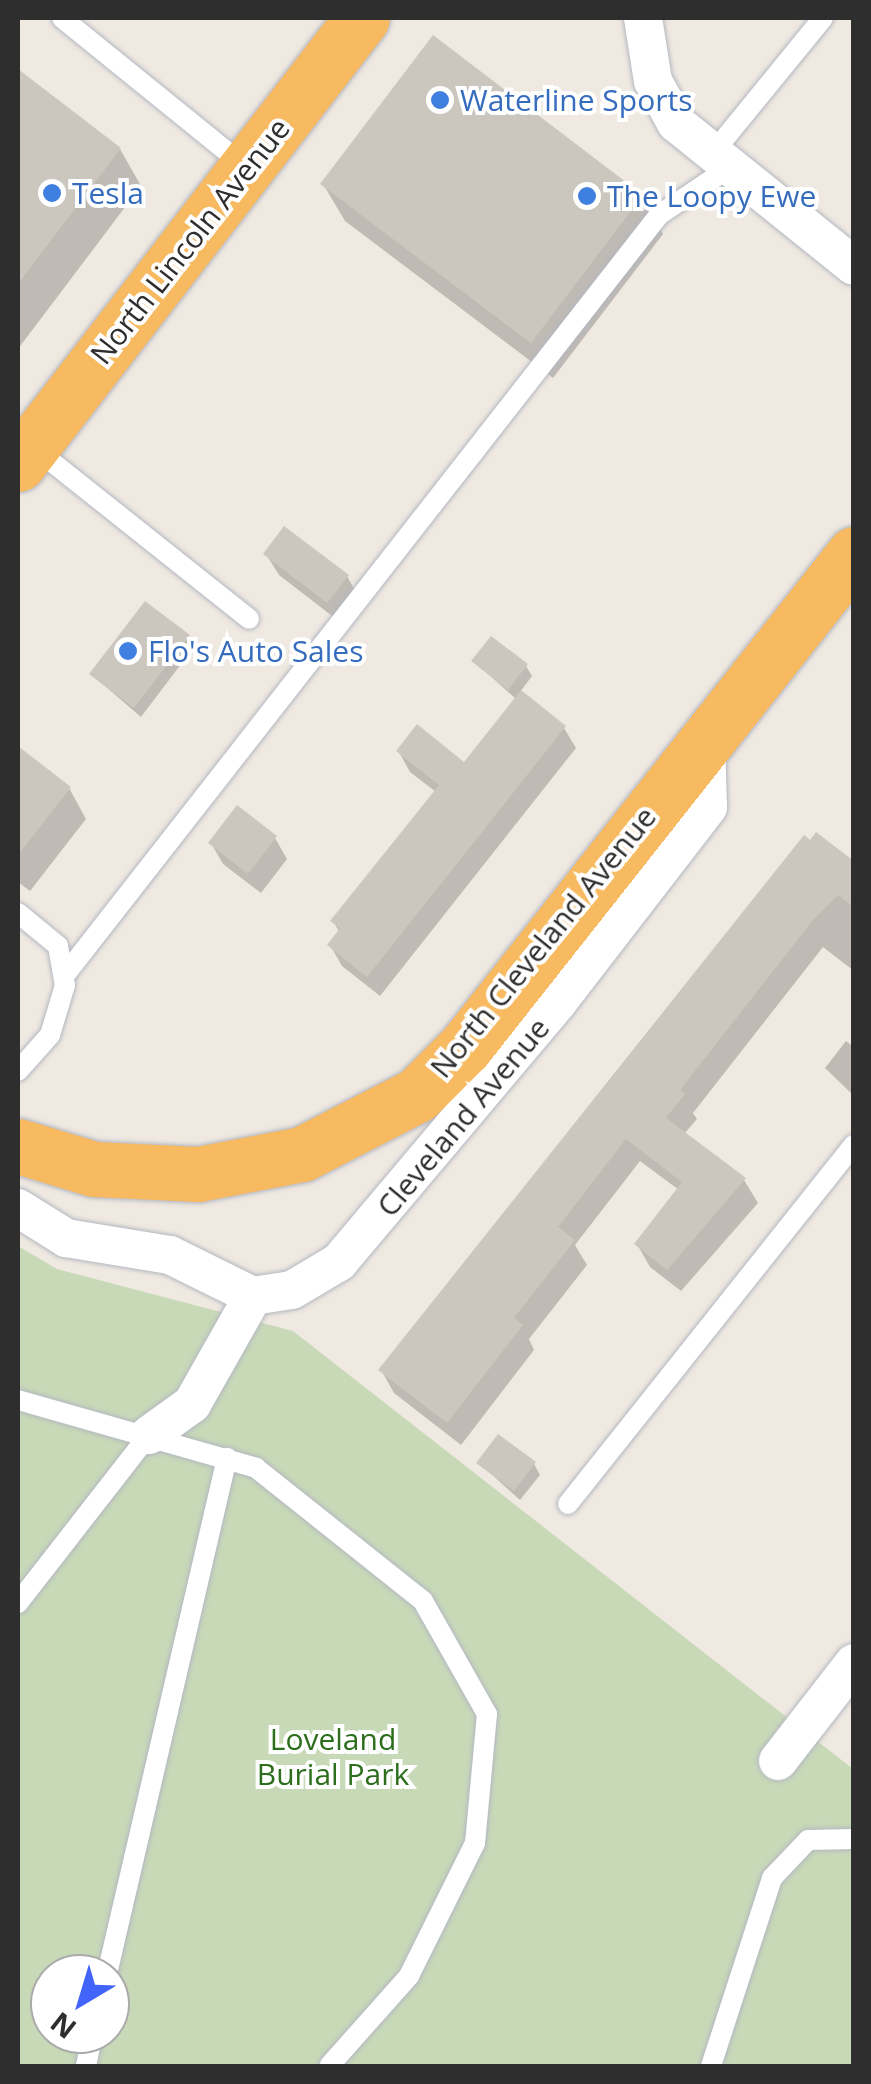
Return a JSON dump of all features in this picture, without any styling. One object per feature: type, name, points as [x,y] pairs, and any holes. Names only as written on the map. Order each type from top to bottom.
[{"type":"highway","name":"North Lincoln Avenue","points":[[24,455],[362,18]]},
{"type":"highway","name":"North Cleveland Avenue","points":[[18,1146],[94,1169],[198,1174],[302,1154],[377,1120],[416,1095],[465,1047],[854,554]]},
{"type":"street","points":[[642,18],[653,81],[676,123],[854,266]]},
{"type":"street","name":"Cleveland Avenue","points":[[253,1296],[292,1290],[339,1262],[558,1002],[708,807],[706,740]]},
{"type":"street","points":[[18,1208],[66,1238],[170,1255],[253,1296],[192,1404],[148,1435]]},
{"type":"street","points":[[778,1761],[854,1663]]},
{"type":"lane","points":[[62,18],[246,168]]},
{"type":"lane","points":[[18,1071],[50,1035],[64,976],[659,214],[721,161],[823,18]]},
{"type":"lane","points":[[24,455],[249,620]]},
{"type":"lane","points":[[18,914],[58,946],[64,976]]},
{"type":"lane","points":[[568,1504],[854,1145]]},
{"type":"lane","points":[[18,1400],[256,1468],[422,1601],[487,1714],[476,1843],[409,1976],[329,2066]]},
{"type":"lane","points":[[18,1603],[148,1435]]},
{"type":"lane","points":[[112,1954],[227,1458]]},
{"type":"lane","points":[[711,2066],[772,1878],[808,1840],[854,1838]]},
{"type":"green space","name":"Loveland Burial Park","points":[[18,1246],[57,1269],[293,1331],[853,1769],[853,2066],[18,2066]]},
{"type":"building","points":[[433,35],[643,195],[531,343],[320,184]]},
{"type":"building","name":"Tesla","points":[[18,69],[121,148],[18,284]]},
{"type":"building","points":[[284,526],[349,575],[327,603],[263,554]]},
{"type":"building","points":[[145,601],[190,635],[134,708],[89,674]]},
{"type":"building","points":[[491,636],[528,664],[508,690],[471,661]]},
{"type":"building","points":[[521,690],[566,726],[367,977],[327,945],[340,928],[330,921],[439,785],[396,751],[417,724],[464,762]]},
{"type":"building","points":[[18,746],[71,787],[18,855]]},
{"type":"building","points":[[237,805],[277,836],[248,874],[208,843]]},
{"type":"building","points":[[816,832],[854,861],[854,907],[838,895],[813,920],[680,1090],[685,1094],[666,1118],[746,1178],[667,1270],[634,1244],[682,1182],[626,1139],[558,1227],[575,1240],[514,1318],[523,1325],[447,1423],[378,1370],[804,835],[810,840]]},
{"type":"building","points":[[498,1434],[536,1462],[514,1491],[476,1463]]},
{"type":"place","name":"Waterline Sports","points":[[440,100]]},
{"type":"place","name":"Tesla","points":[[52,193]]},
{"type":"place","name":"The Loopy Ewe","points":[[587,196]]},
{"type":"place","name":"Flo's Auto Sales","points":[[128,651]]}]
